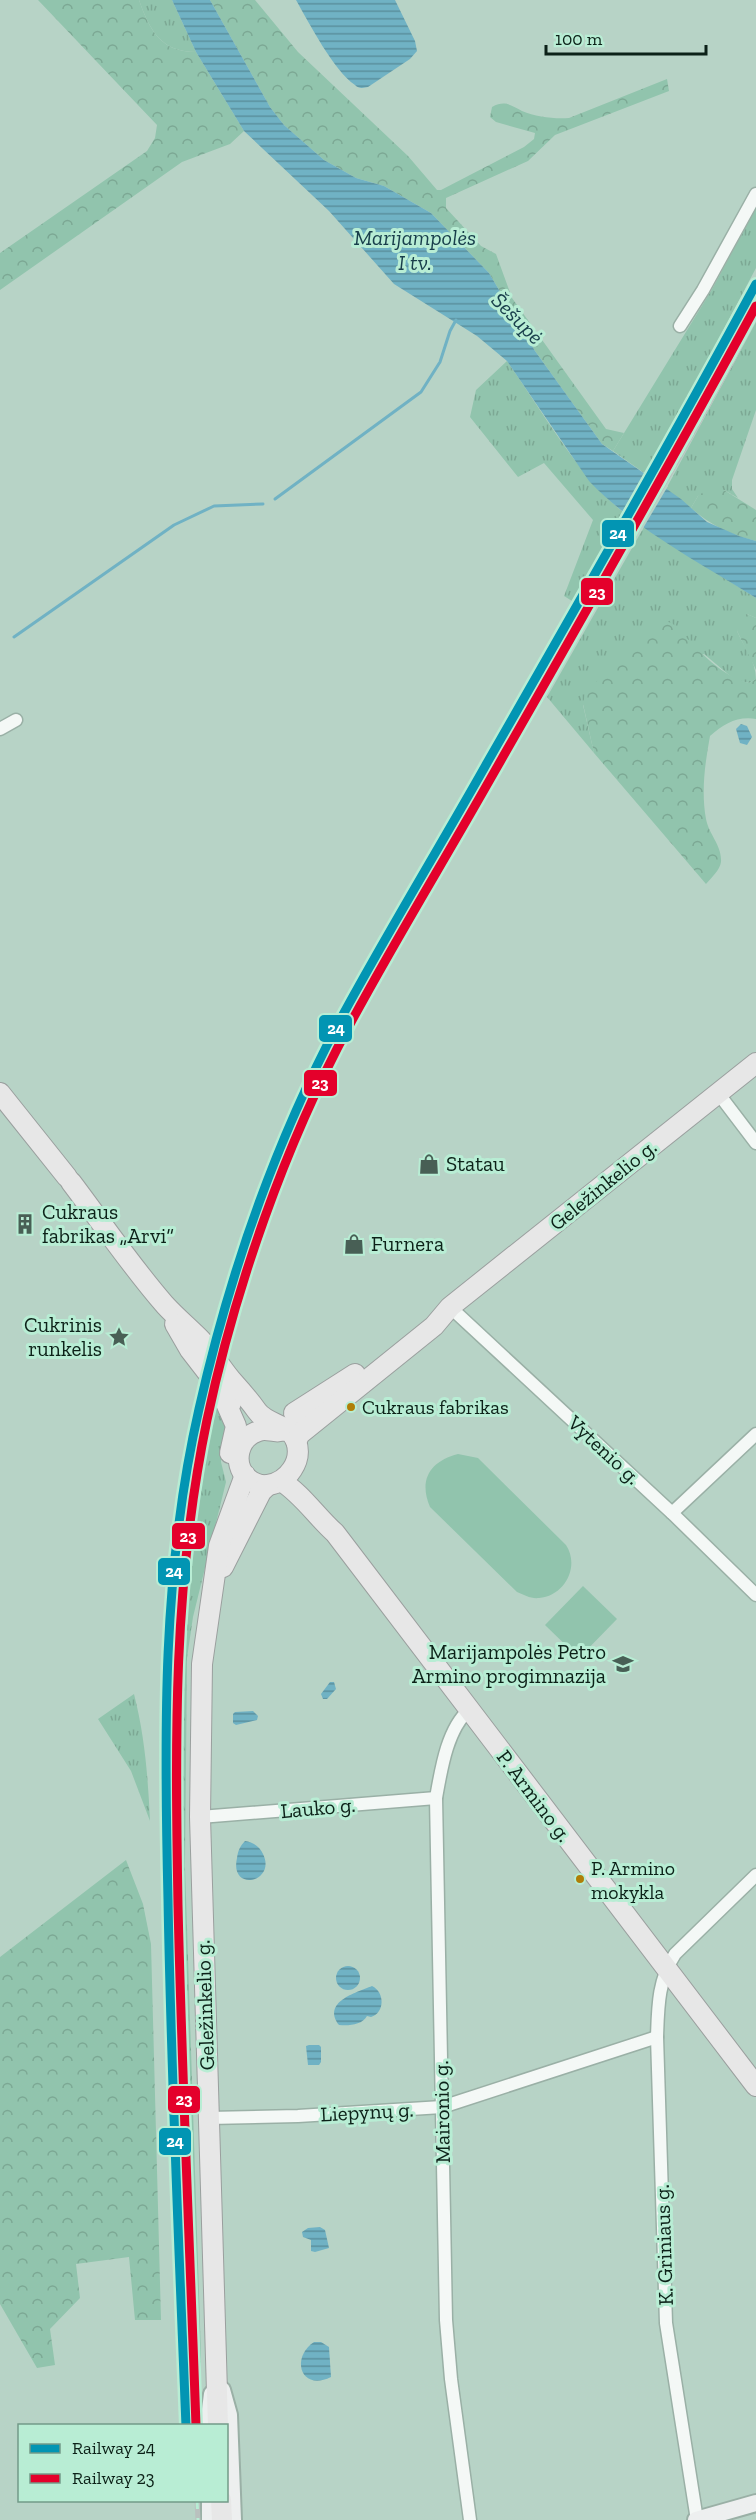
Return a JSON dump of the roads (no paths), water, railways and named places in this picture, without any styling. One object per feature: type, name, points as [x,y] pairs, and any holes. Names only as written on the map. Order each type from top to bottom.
[{"type":"main road","name":"Geležinkelio g.","points":[[274,1432],[300,1434],[434,1326],[450,1307],[756,1063]]},
{"type":"main road","points":[[0,1093],[165,1305],[190,1350],[229,1389],[249,1398],[274,1432],[288,1446],[272,1475],[238,1457],[241,1445],[274,1432]]},
{"type":"main road","name":"Geležinkelio g.","points":[[274,1432],[380,1357],[427,1318],[450,1307]]},
{"type":"main road","points":[[229,1389],[240,1415],[274,1432]]},
{"type":"main road","points":[[224,1550],[221,1524],[234,1487],[230,1457],[236,1431],[229,1389]]},
{"type":"main road","name":"Geležinkelio g.","points":[[215,2424],[216,2369],[200,1817],[202,1664],[215,1586],[224,1550],[272,1475]]},
{"type":"main road","name":"P. Armino g.","points":[[272,1475],[324,1512],[335,1533],[756,2086]]},
{"type":"main road","points":[[221,2502],[222,2520]]},
{"type":"street","points":[[680,326],[703,290],[756,194]]},
{"type":"street","points":[[0,729],[16,720]]},
{"type":"street","points":[[718,1092],[756,1143]]},
{"type":"street","name":"Vytenio g.","points":[[450,1307],[672,1513],[756,1595]]},
{"type":"street","points":[[672,1513],[756,1434]]},
{"type":"street","name":"Maironio g.","points":[[469,1710],[459,1719],[440,1776],[436,1798],[447,2332],[470,2520]]},
{"type":"street","name":"Lauko g.","points":[[200,1817],[436,1798]]},
{"type":"street","points":[[666,1969],[675,1954],[756,1875]]},
{"type":"street","name":"K. Griniaus g.","points":[[666,1969],[659,1992],[657,2037],[666,2323],[697,2520]]},
{"type":"street","name":"Liepynų g.","points":[[209,2118],[298,2116],[442,2108],[657,2037]]},
{"type":"street","points":[[216,2369],[229,2415],[233,2520]]},
{"type":"street","points":[[210,2502],[210,2520]]},
{"type":"street","points":[[697,2520],[756,2503]]},
{"type":"water","name":"Marijampolės I tv.","points":[[172,0],[210,0],[270,107],[284,125],[324,160],[356,178],[384,186],[431,213],[489,273],[535,351],[602,444],[681,499],[707,522],[756,541],[756,598],[647,530],[607,499],[589,481],[507,361],[477,336],[394,284],[329,211],[244,131],[196,52]]},
{"type":"water","points":[[296,0],[395,0],[415,41],[417,51],[410,59],[368,87],[358,87],[347,78],[331,58]]},
{"type":"water","points":[[741,724],[747,726],[752,737],[747,745],[740,743],[736,729]]},
{"type":"water","points":[[330,1682],[334,1682],[336,1689],[327,1699],[323,1699],[321,1694]]},
{"type":"water","points":[[253,1711],[258,1716],[257,1720],[236,1725],[233,1723],[235,1712]]},
{"type":"water","points":[[245,1841],[260,1849],[266,1864],[259,1877],[252,1880],[240,1876],[236,1869],[239,1851]]},
{"type":"water","points":[[348,1966],[353,1967],[359,1973],[359,1983],[353,1989],[348,1990],[343,1989],[337,1983],[336,1978],[337,1973],[343,1967]]},
{"type":"water","points":[[372,1986],[379,1993],[382,2002],[376,2015],[367,2016],[359,2023],[339,2025],[335,2017],[337,2004],[350,1995]]},
{"type":"water","points":[[306,2046],[321,2047],[319,2065],[308,2065]]},
{"type":"water","points":[[320,2227],[325,2230],[329,2248],[311,2251],[311,2240],[303,2237],[302,2232],[308,2228]]},
{"type":"water","points":[[314,2342],[321,2342],[329,2347],[331,2377],[312,2380],[302,2371],[302,2356]]},
{"type":"waterway","points":[[275,499],[421,392],[440,362],[456,320]]},
{"type":"waterway","points":[[14,637],[174,525],[214,506],[263,504]]},
{"type":"railway","points":[[193,2424],[176,1942],[173,1677],[182,1552],[206,1416],[223,1349],[264,1218],[316,1090],[346,1028],[679,458],[734,358],[756,312]]},
{"type":"railway","points":[[197,2502],[198,2520]]},
{"type":"rail line","name":"24","points":[[186,2424],[171,2031],[166,1714],[168,1652],[178,1530],[187,1470],[211,1359],[240,1260],[274,1163],[294,1115],[339,1022],[623,524],[756,284]]},
{"type":"rail line","name":"23","points":[[196,2424],[180,1970],[177,1722],[182,1601],[196,1481],[207,1420],[232,1319],[264,1218],[283,1168],[349,1026],[622,549],[756,306]]},
{"type":"place","name":"Statau","points":[[429,1164]]},
{"type":"place","name":"Cukraus fabrikas „Arvi“","points":[[25,1224]]},
{"type":"place","name":"Furnera","points":[[354,1244]]},
{"type":"place","name":"Cukrinis runkelis","points":[[119,1337]]},
{"type":"place","name":"Cukraus fabrikas","points":[[351,1407]]},
{"type":"place","name":"Marijampolės Petro Armino progimnazija","points":[[623,1664]]},
{"type":"place","name":"P. Armino mokykla","points":[[580,1879]]},
{"type":"water label","name":"Šešupė","points":[[518,318]]}]
